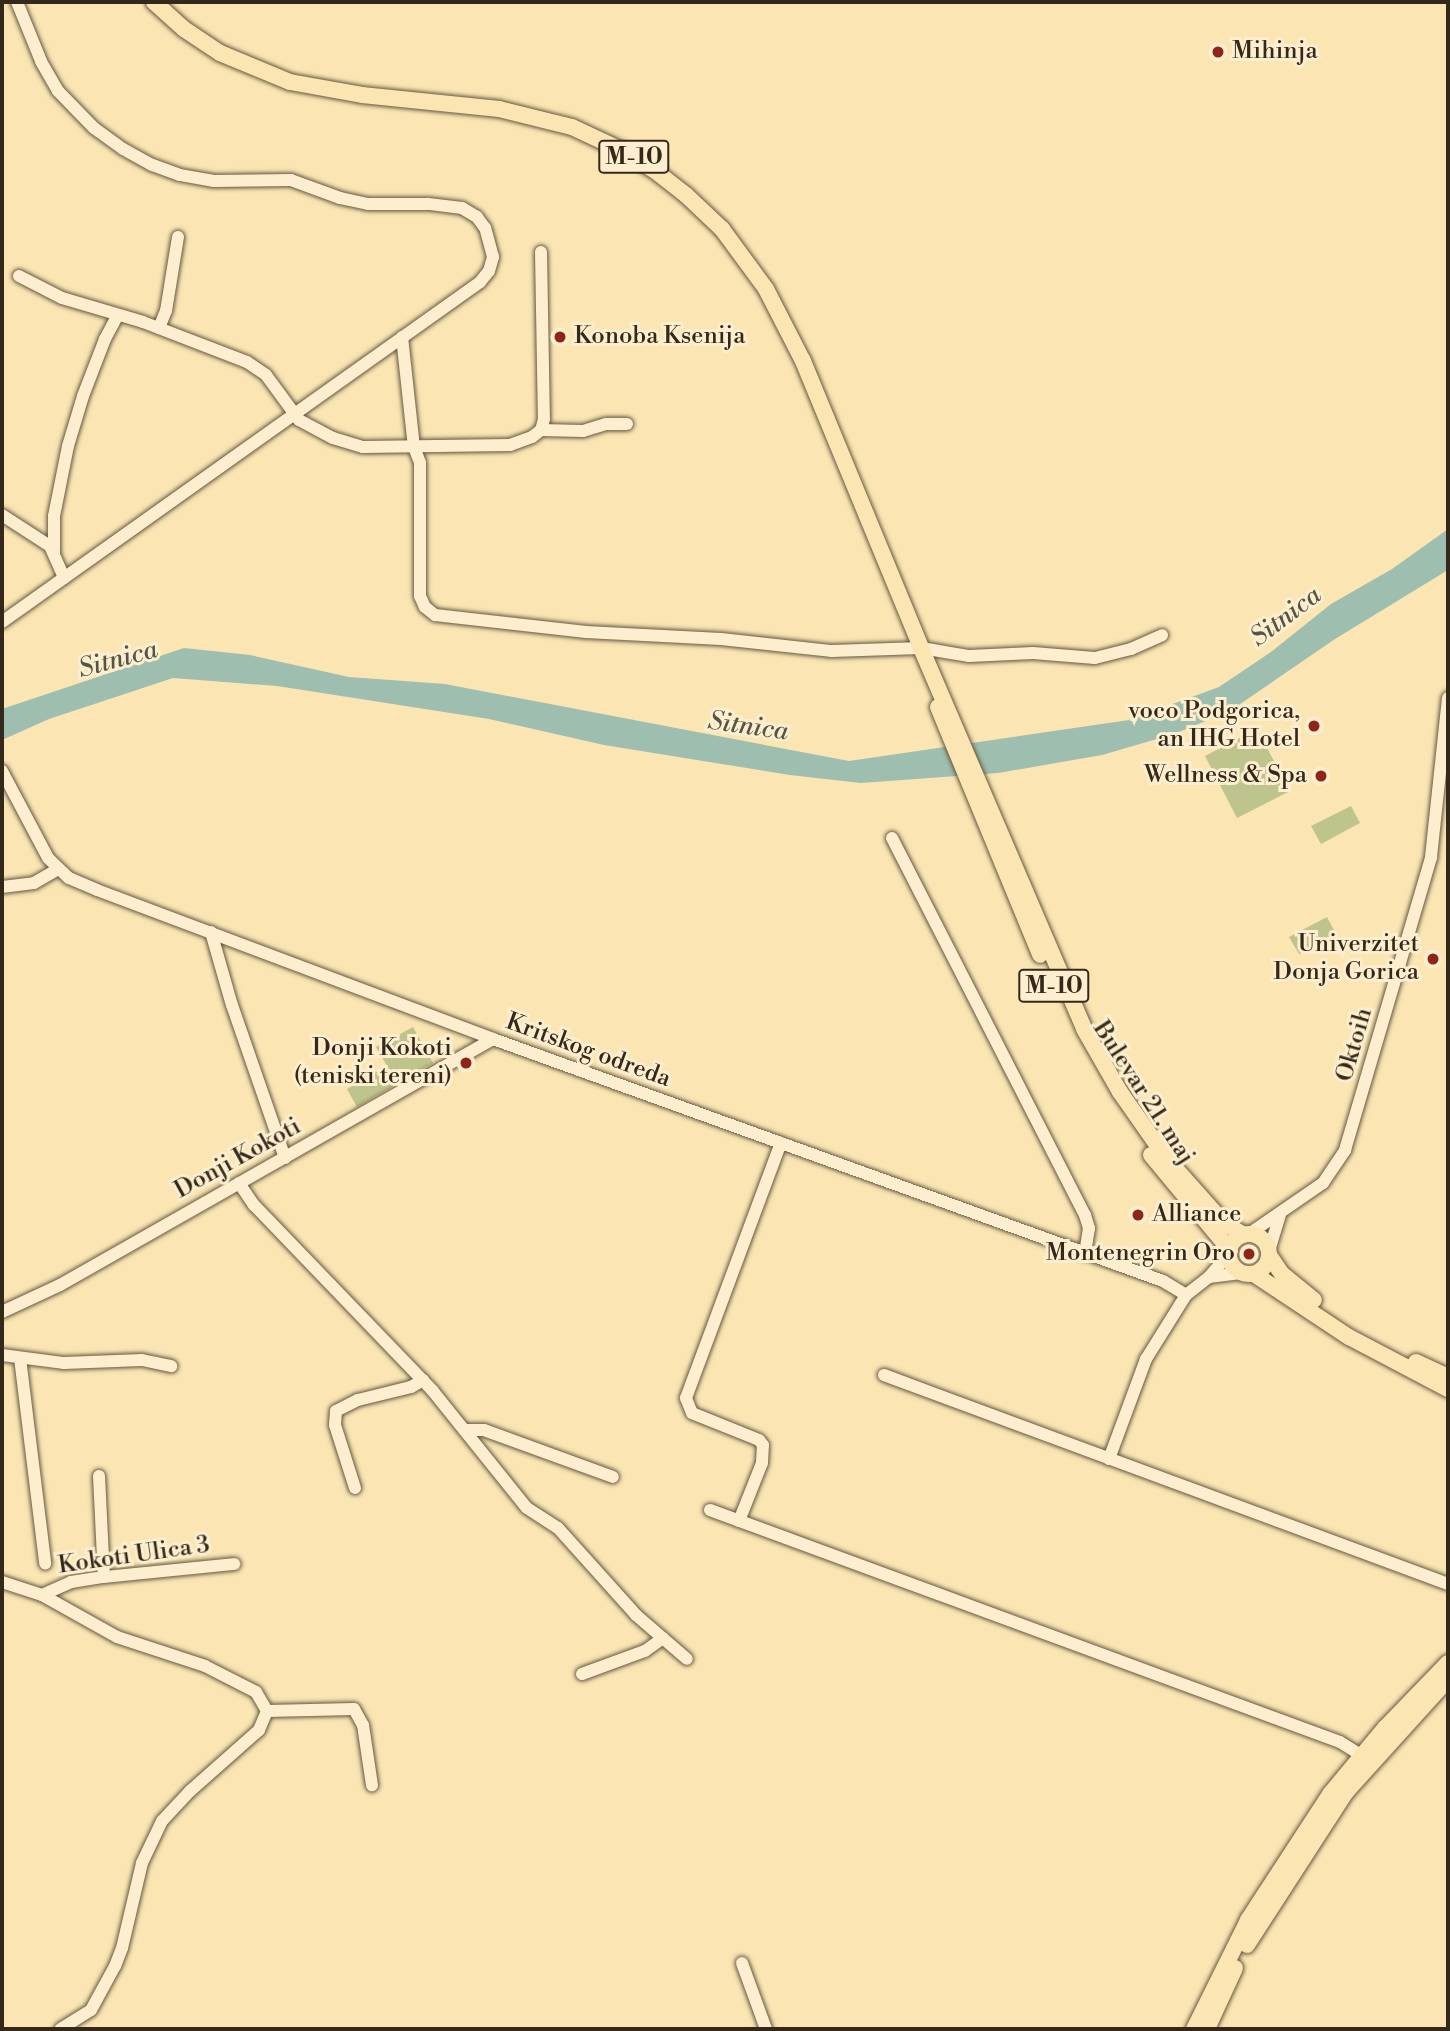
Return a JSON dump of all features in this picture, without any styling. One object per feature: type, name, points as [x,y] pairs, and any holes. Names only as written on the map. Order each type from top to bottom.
[{"type":"main road","name":"M-10","points":[[154,2],[201,41],[232,59],[271,76],[321,89],[473,105],[535,116],[572,127],[623,151],[686,195],[737,248],[776,307],[815,388],[977,792]]},
{"type":"main road","name":"Bulevar 21. maj","points":[[977,792],[1066,991],[1111,1078],[1167,1159],[1224,1223],[1246,1234]]},
{"type":"main road","name":"Bulevar 21. maj","points":[[977,792],[1055,988],[1093,1065],[1159,1167],[1229,1252]]},
{"type":"main road","name":"M-10","points":[[1246,1234],[1264,1241],[1286,1278],[1328,1311],[1369,1337],[1448,1377]]},
{"type":"main road","points":[[1229,1252],[1235,1240],[1246,1234]]},
{"type":"main road","name":"M-10","points":[[1229,1252],[1232,1264],[1349,1337],[1448,1389]]},
{"type":"main road","points":[[1248,1273],[1265,1267],[1269,1253]]},
{"type":"main road","points":[[1194,2029],[1215,1983],[1266,1890],[1330,1794],[1361,1755],[1448,1663]]},
{"type":"main road","points":[[1206,2029],[1252,1935],[1346,1792],[1448,1679]]},
{"type":"street","points":[[2,622],[488,274],[494,257],[492,244],[477,217],[457,207],[368,204],[340,198],[291,180],[214,181],[180,175],[152,165],[94,128],[65,101],[49,78],[17,2]]},
{"type":"street","points":[[159,328],[166,311],[178,237]]},
{"type":"street","points":[[19,276],[62,298],[225,352],[258,369],[294,415],[340,441],[372,448],[510,445],[533,437],[541,430],[544,419],[541,252]]},
{"type":"street","points":[[64,578],[54,552],[54,516],[68,446],[83,396],[105,339],[118,315]]},
{"type":"street","points":[[402,337],[414,447],[420,463],[419,592],[425,607],[435,615],[586,632],[721,639],[786,648],[865,651],[921,648],[969,656],[1033,653],[1095,658],[1131,649],[1162,635]]},
{"type":"street","points":[[541,430],[583,431],[627,424]]},
{"type":"street","points":[[420,463],[436,447]]},
{"type":"street","points":[[2,515],[54,552]]},
{"type":"street","name":"Oktoih","points":[[1246,1234],[1282,1213],[1328,1177],[1347,1144],[1431,857],[1448,698]]},
{"type":"street","name":"Kritskog odreda","points":[[2,771],[44,851],[58,869],[81,884],[493,1039],[1169,1283],[1186,1295]]},
{"type":"street","points":[[892,838],[1085,1215],[1089,1228],[1085,1254]]},
{"type":"street","points":[[2,887],[34,883],[58,869]]},
{"type":"street","points":[[211,932],[232,1005],[285,1158]]},
{"type":"street","name":"Donji Kokoti","points":[[2,1312],[60,1285],[493,1039]]},
{"type":"street","points":[[739,1521],[762,1463],[763,1445],[759,1440],[692,1413],[686,1398],[780,1143]]},
{"type":"street","points":[[239,1183],[249,1199],[423,1380],[527,1508],[558,1528],[636,1615],[687,1660]]},
{"type":"street","points":[[1269,1253],[1282,1213]]},
{"type":"street","points":[[1109,1459],[1146,1359],[1186,1295],[1209,1276],[1229,1252]]},
{"type":"street","points":[[1209,1276],[1248,1273]]},
{"type":"street","points":[[2,1356],[78,1363],[142,1360],[171,1366]]},
{"type":"street","points":[[20,1358],[45,1563]]},
{"type":"street","points":[[884,1375],[1448,1584]]},
{"type":"street","points":[[355,1488],[335,1425],[336,1411],[358,1400],[411,1387],[423,1380]]},
{"type":"street","points":[[465,1430],[484,1430],[613,1477]]},
{"type":"street","points":[[99,1476],[104,1577]]},
{"type":"street","points":[[710,1510],[1340,1742],[1361,1755]]},
{"type":"street","name":"Kokoti Ulica 3","points":[[42,1595],[71,1583],[104,1577],[234,1564]]},
{"type":"street","points":[[2,1583],[42,1595],[117,1637],[179,1655],[246,1686],[260,1696],[267,1711],[259,1730],[182,1798],[162,1821],[142,1863],[122,1948],[115,1965],[89,2012],[60,2029]]},
{"type":"street","points":[[582,1674],[645,1651],[663,1638]]},
{"type":"street","points":[[267,1711],[354,1709],[363,1725],[372,1785]]},
{"type":"street","points":[[742,1963],[766,2029]]},
{"type":"green space","points":[[1257,729],[1290,791],[1237,818],[1205,756]]},
{"type":"green space","points":[[1351,806],[1360,823],[1321,844],[1311,826]]},
{"type":"green space","points":[[1327,917],[1336,934],[1299,954],[1289,937]]},
{"type":"green space","points":[[413,1027],[433,1063],[397,1083],[376,1047]]},
{"type":"green space","points":[[383,1068],[393,1086],[357,1107],[347,1089]]},
{"type":"shaded area","points":[[1448,529],[1448,570],[1335,639],[1230,711],[1174,734],[1102,755],[998,773],[861,783],[790,775],[604,745],[489,719],[277,686],[173,678],[49,719],[2,740],[2,709],[184,648],[250,655],[349,677],[445,684],[849,761],[1129,720],[1219,687],[1271,652],[1331,604],[1392,569]]},
{"type":"place","name":"Mihinja","points":[[1218,52]]},
{"type":"place","name":"Konoba Ksenija","points":[[560,337]]},
{"type":"place","name":"voco Podgorica, an IHG Hotel","points":[[1314,726]]},
{"type":"place","name":"Wellness & Spa","points":[[1321,776]]},
{"type":"place","name":"Univerzitet Donja Gorica","points":[[1433,959]]},
{"type":"place","name":"Donji Kokoti (teniski tereni)","points":[[466,1063]]},
{"type":"place","name":"Alliance","points":[[1138,1215]]},
{"type":"place","name":"Montenegrin Oro","points":[[1249,1254]]},
{"type":"water label","name":"Sitnica","points":[[1286,617]]},
{"type":"water label","name":"Sitnica","points":[[118,660]]},
{"type":"water label","name":"Sitnica","points":[[748,727]]}]
